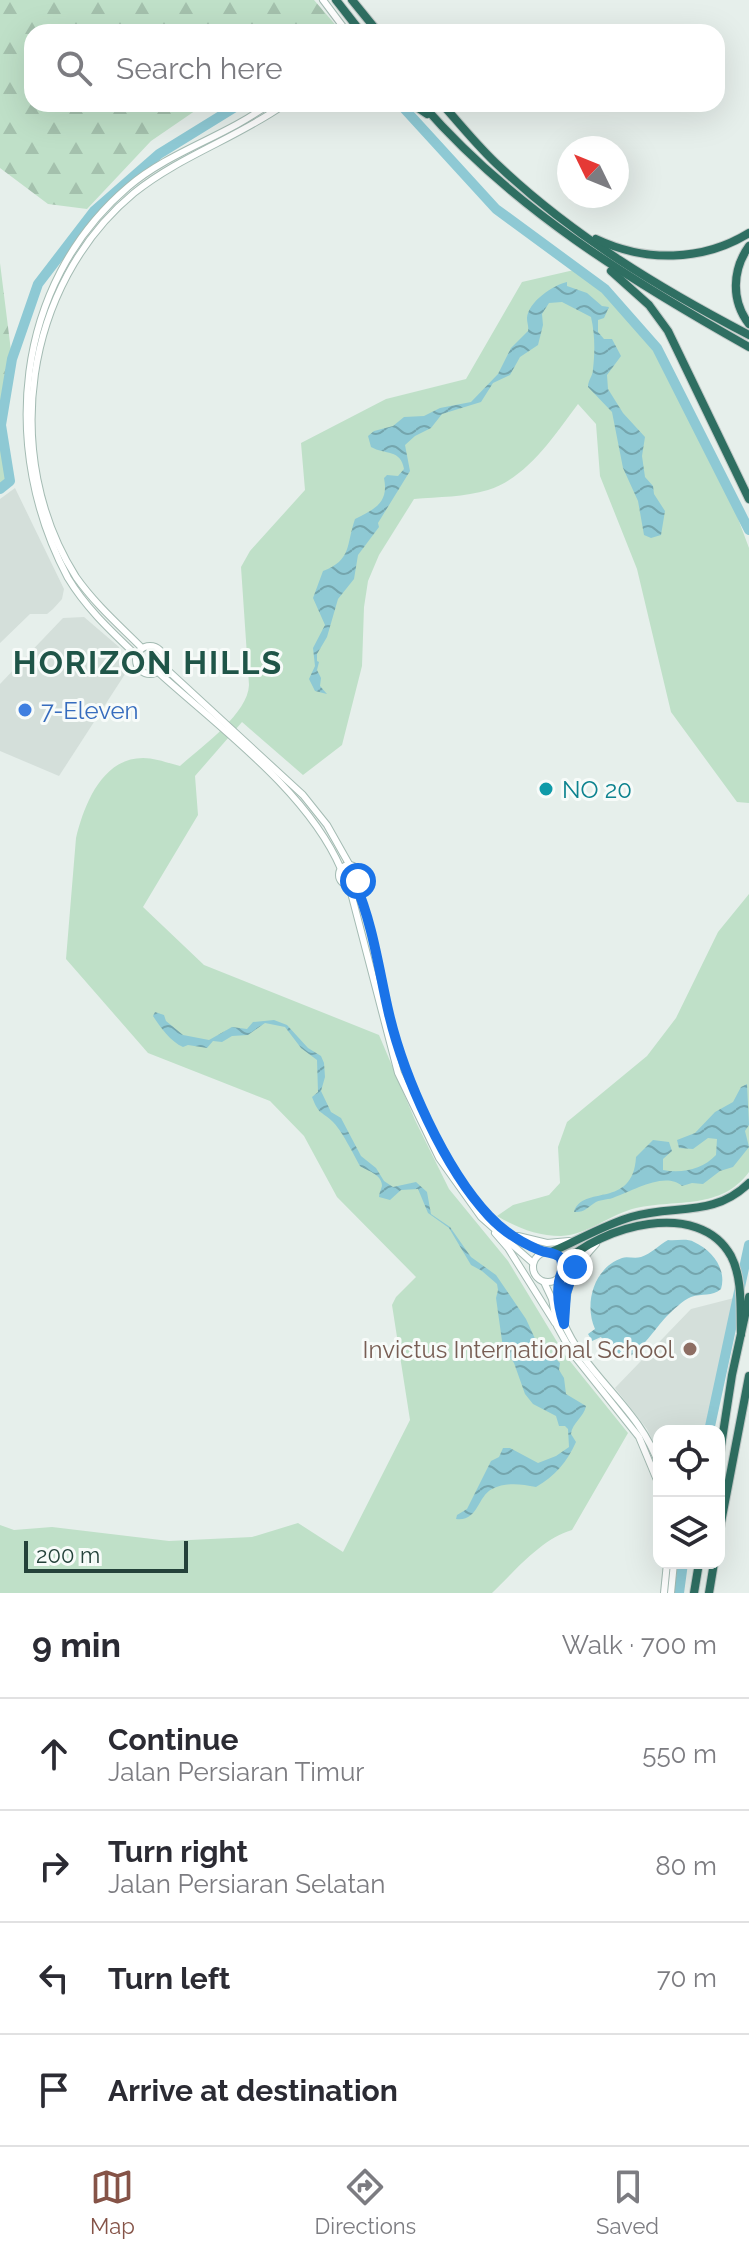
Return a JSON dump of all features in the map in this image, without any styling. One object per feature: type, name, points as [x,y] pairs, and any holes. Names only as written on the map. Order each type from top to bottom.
[{"type":"highway","points":[[336,0],[355,24]]},
{"type":"highway","points":[[352,0],[372,24]]},
{"type":"highway","points":[[423,112],[440,124]]},
{"type":"highway","points":[[429,112],[507,187],[638,294],[662,322],[749,499]]},
{"type":"highway","points":[[449,112],[501,168],[574,227],[664,287],[749,335]]},
{"type":"highway","points":[[574,227],[622,249],[668,256],[712,250],[749,233]]},
{"type":"highway","points":[[580,245],[749,347]]},
{"type":"highway","points":[[749,246],[739,266],[736,287],[740,309],[749,324]]},
{"type":"highway","points":[[547,1252],[638,1215],[713,1205],[731,1197],[749,1183]]},
{"type":"highway","points":[[563,1264],[580,1249],[628,1228],[665,1222],[687,1224],[710,1233],[729,1252],[736,1267],[741,1334]]},
{"type":"highway","points":[[725,1425],[749,1297]]},
{"type":"highway","points":[[725,1502],[749,1376]]},
{"type":"highway","points":[[694,1593],[698,1569]]},
{"type":"highway","points":[[709,1593],[713,1569]]},
{"type":"street","points":[[323,0],[341,24]]},
{"type":"street","points":[[136,655],[142,648],[158,648],[163,654],[160,669],[150,675],[142,672],[137,666],[136,655],[95,616],[68,579],[35,509],[24,470],[21,443],[24,378],[33,331],[51,283],[83,233],[128,187],[171,157],[259,112]]},
{"type":"street","points":[[142,648],[101,609],[75,575],[46,518],[31,468],[28,442],[31,378],[40,333],[58,288],[88,240],[133,194],[174,164],[258,123],[274,112]]},
{"type":"street","points":[[160,669],[303,795],[327,825],[349,864],[359,871],[352,884],[398,1073],[439,1158],[459,1190],[508,1248],[578,1349],[634,1416],[653,1453]]},
{"type":"street","points":[[160,669],[289,792],[315,822],[341,869],[340,879],[352,884]]},
{"type":"street","points":[[341,869],[349,864]]},
{"type":"street","points":[[352,884],[406,1070],[445,1154],[487,1214],[503,1230],[561,1258],[563,1264],[558,1279],[561,1325]]},
{"type":"street","points":[[481,1217],[533,1263],[535,1274],[544,1282],[552,1299],[572,1353],[639,1437],[653,1471]]},
{"type":"street","points":[[503,1230],[528,1240],[547,1243],[582,1239]]},
{"type":"street","points":[[561,1325],[566,1293],[575,1267],[598,1241]]},
{"type":"street","points":[[533,1263],[547,1252]]},
{"type":"street","points":[[544,1282],[558,1279]]},
{"type":"street","points":[[664,1593],[666,1569]]},
{"type":"street","points":[[671,1593],[673,1569]]},
{"type":"shaded area","points":[[15,488],[64,589],[62,599],[53,609],[47,614],[30,614],[0,643],[0,499]]},
{"type":"shaded area","points":[[84,617],[119,647],[127,671],[59,776],[0,751],[0,684],[63,618]]},
{"type":"shaded area","name":"Invictus International School","points":[[738,1297],[710,1425],[653,1425],[653,1441],[615,1388],[691,1309]]},
{"type":"green space","points":[[0,0],[314,0],[335,24],[24,24],[24,112],[193,112],[151,141],[87,209],[48,204],[0,168]]},
{"type":"green space","points":[[0,263],[12,359],[1,425],[10,481],[0,489]]},
{"type":"green space","points":[[574,270],[619,304],[655,353],[727,489],[749,548],[749,803],[737,802],[671,712],[637,569],[600,476],[596,424],[578,404],[539,454],[516,476],[488,490],[414,499],[379,555],[368,581],[362,666],[342,745],[303,775],[242,722],[195,776],[198,815],[143,907],[204,965],[379,1035],[415,1120],[449,1189],[508,1261],[565,1355],[628,1433],[572,1530],[539,1548],[492,1593],[0,1593],[0,1525],[14,1530],[52,1527],[169,1541],[252,1537],[298,1523],[343,1552],[410,1420],[392,1305],[416,1277],[337,1197],[304,1136],[270,1101],[148,1053],[66,959],[76,838],[90,798],[116,766],[143,758],[180,766],[222,729],[241,707],[249,685],[241,567],[250,551],[305,490],[301,443],[386,399],[466,379],[522,282]]},
{"type":"green space","points":[[749,894],[749,1172],[738,1184],[712,1198],[636,1208],[571,1235],[536,1233],[497,1216],[513,1205],[549,1195],[560,1183],[558,1147],[567,1122],[647,1056],[676,1018],[718,932]]},
{"type":"water","points":[[567,282],[567,286],[587,293],[602,306],[609,307],[604,318],[598,320],[598,332],[604,339],[612,339],[621,356],[607,375],[608,389],[623,413],[645,437],[642,456],[645,477],[665,511],[661,535],[651,538],[644,535],[638,501],[623,468],[612,412],[588,387],[594,356],[591,317],[562,302],[549,303],[542,314],[538,345],[520,357],[510,375],[493,383],[481,402],[442,414],[431,428],[405,445],[410,471],[378,523],[379,527],[358,555],[354,579],[338,599],[327,637],[317,654],[320,686],[327,694],[315,691],[309,679],[315,666],[313,648],[325,625],[313,598],[323,571],[343,557],[355,519],[379,504],[384,494],[384,478],[387,475],[398,476],[404,469],[396,455],[371,447],[368,436],[374,431],[393,426],[404,417],[424,416],[440,408],[471,402],[498,374],[511,348],[528,331],[528,312],[536,300],[548,290]]},
{"type":"water","points":[[155,1012],[164,1015],[166,1021],[183,1035],[209,1040],[232,1027],[247,1029],[253,1022],[274,1020],[287,1025],[308,1048],[321,1056],[325,1077],[321,1091],[331,1112],[341,1118],[361,1156],[393,1187],[416,1182],[427,1192],[431,1214],[450,1227],[471,1257],[496,1275],[526,1319],[543,1356],[560,1363],[566,1394],[586,1406],[572,1430],[576,1442],[560,1468],[549,1478],[536,1487],[514,1484],[492,1489],[469,1517],[456,1519],[467,1509],[491,1461],[499,1457],[503,1448],[510,1448],[538,1463],[569,1447],[568,1429],[559,1426],[556,1416],[533,1404],[525,1394],[514,1363],[503,1348],[497,1284],[471,1265],[449,1228],[428,1213],[418,1189],[401,1190],[390,1200],[379,1197],[380,1179],[360,1166],[339,1130],[314,1103],[312,1097],[318,1092],[317,1060],[301,1048],[285,1027],[265,1023],[248,1035],[232,1036],[222,1042],[213,1041],[207,1048],[183,1047],[162,1029],[153,1016]]},
{"type":"water","points":[[747,1084],[749,1125],[745,1131],[749,1147],[733,1167],[720,1171],[703,1184],[682,1186],[675,1182],[658,1181],[574,1212],[587,1199],[626,1184],[633,1173],[636,1157],[653,1140],[669,1142],[672,1151],[663,1159],[663,1170],[692,1169],[711,1160],[716,1155],[717,1139],[708,1138],[693,1149],[679,1148],[677,1140],[695,1133],[715,1112],[733,1102],[741,1087]]},
{"type":"water","points":[[668,1240],[691,1241],[707,1250],[720,1267],[721,1289],[685,1301],[632,1355],[617,1359],[601,1337],[592,1341],[588,1334],[595,1329],[590,1309],[594,1288],[604,1270],[612,1263],[624,1257],[645,1256]]},
{"type":"waterway","points":[[0,489],[10,481],[1,425],[12,359],[38,284],[94,211],[159,154],[227,112]]},
{"type":"waterway","points":[[407,112],[496,209],[605,289],[657,348],[749,530]]},
{"type":"waterway","points":[[710,1425],[749,1245]]},
{"type":"waterway","points":[[679,1593],[682,1569]]},
{"type":"place","name":"7-Eleven","points":[[25,710]]},
{"type":"place","name":"NO 20","points":[[546,789]]},
{"type":"place","name":"Invictus International School","points":[[690,1349]]},
{"type":"district","name":"HORIZON HILLS","points":[[148,662]]},
{"type":"route","points":[[358,881],[355,883],[406,1070],[445,1154],[487,1214],[503,1230],[522,1242],[561,1258],[563,1269],[558,1279],[564,1324],[566,1293],[575,1267]]}]
